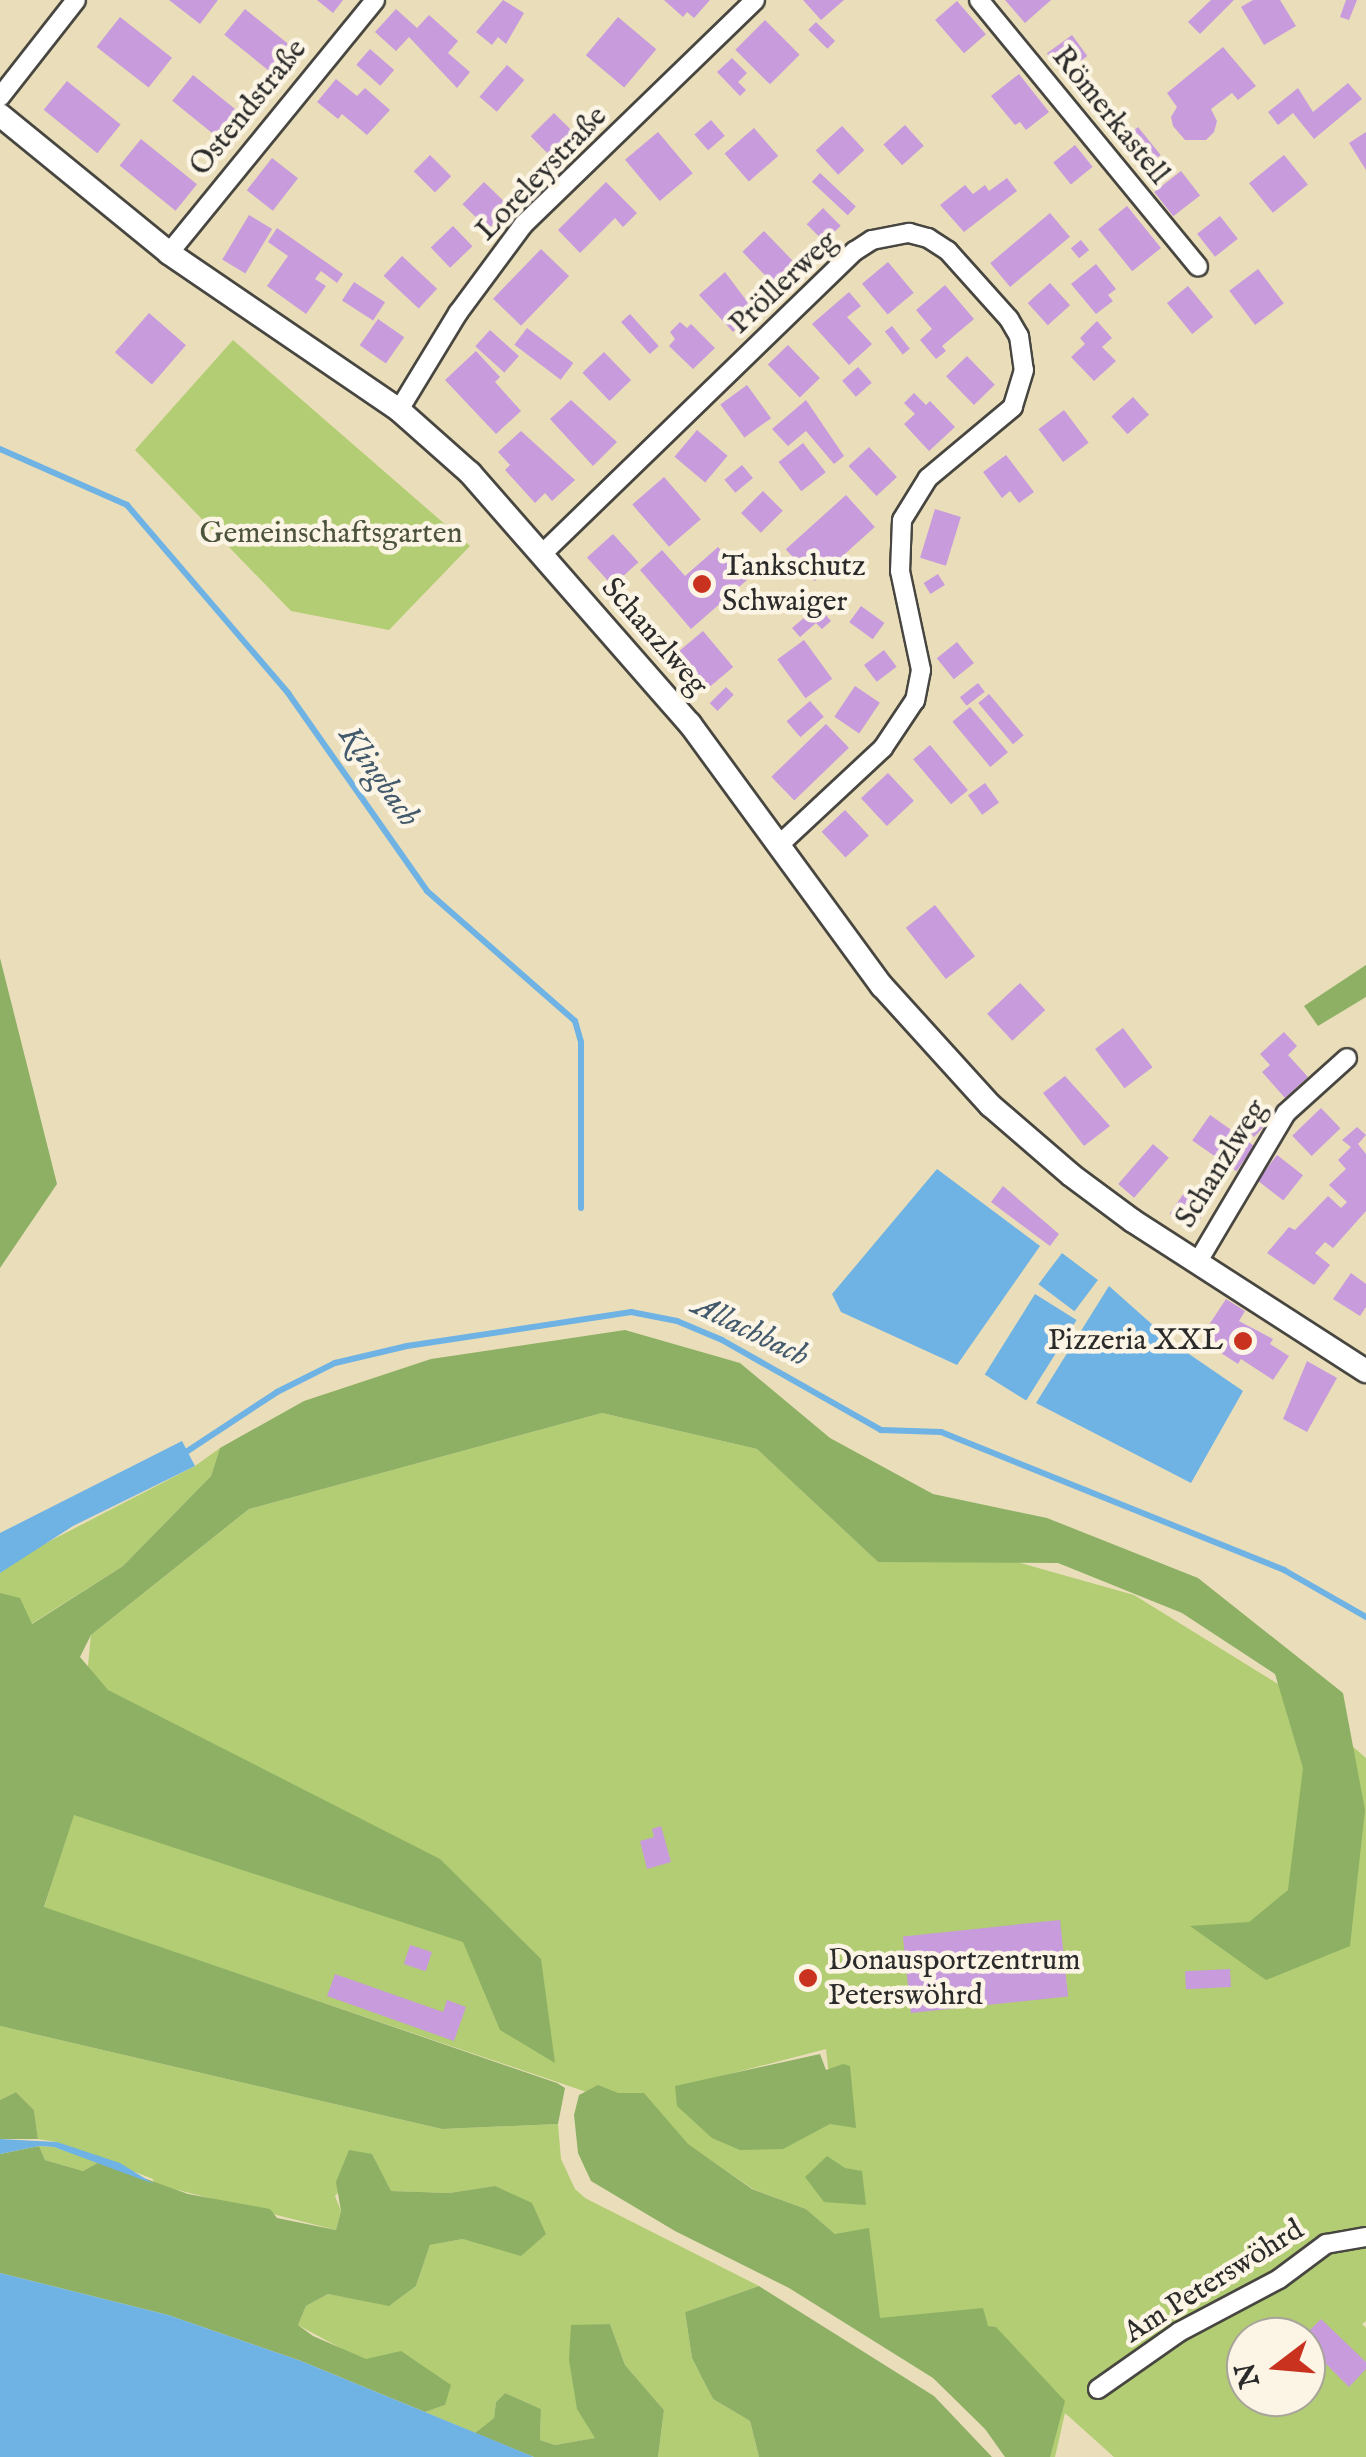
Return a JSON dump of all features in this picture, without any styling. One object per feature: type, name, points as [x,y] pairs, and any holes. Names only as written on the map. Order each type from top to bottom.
[{"type":"street","points":[[0,97],[76,0]]},
{"type":"street","name":"Ostendstraße","points":[[169,253],[375,0]]},
{"type":"street","name":"Loreleystraße","points":[[399,410],[458,312],[524,226],[755,0]]},
{"type":"street","name":"Römerkastell","points":[[979,0],[1198,267]]},
{"type":"street","name":"Schanzlweg","points":[[0,115],[169,253],[399,410],[470,473],[690,724],[781,843],[882,986],[956,1071],[1071,1175],[1196,1263],[1366,1371]]},
{"type":"street","name":"Pröllerweg","points":[[542,554],[855,251],[872,240],[909,233],[928,238],[948,251],[1009,320],[1019,336],[1024,370],[1013,407],[1000,422],[928,478],[912,498],[902,520],[900,571],[921,670],[915,700],[883,748],[781,843]]},
{"type":"street","name":"Schanzlweg","points":[[1196,1263],[1286,1112],[1347,1058]]},
{"type":"street","name":"Am Peterswöhrd","points":[[1098,2390],[1179,2332],[1279,2278],[1326,2244],[1366,2237]]},
{"type":"green space","name":"Gemeinschaftsgarten","points":[[233,340],[470,546],[389,630],[291,611],[135,450]]},
{"type":"green space","points":[[0,958],[57,1184],[0,1268]]},
{"type":"green space","points":[[1366,965],[1366,997],[1318,1026],[1304,1006]]},
{"type":"green space","points":[[625,1330],[740,1363],[830,1438],[933,1494],[1047,1518],[1198,1578],[1343,1693],[1365,1810],[1350,1946],[1266,1980],[1190,1926],[1249,1922],[1288,1890],[1303,1768],[1275,1674],[1182,1613],[1058,1563],[878,1562],[757,1449],[602,1413],[249,1509],[91,1635],[80,1657],[108,1690],[440,1859],[541,1959],[555,2063],[500,2030],[463,1942],[74,1815],[44,1907],[557,2083],[565,2088],[558,2124],[442,2129],[0,2026],[0,1593],[20,1598],[32,1624],[123,1566],[211,1476],[220,1448],[304,1401],[431,1359]]},
{"type":"green space","name":"Donausportzentrum Peterswöhrd","points":[[602,1413],[757,1449],[878,1562],[1017,1562],[1134,1595],[1286,1689],[1366,1758],[1366,2321],[1362,2324],[1366,2328],[1366,2457],[1114,2457],[1065,2413],[1055,2457],[1040,2457],[858,2321],[835,2234],[806,2209],[753,2189],[687,2144],[645,2095],[616,2102],[44,1908],[73,1815],[91,1635],[249,1509]],"holes":[[[826,2049],[834,2124],[676,2088]]]},
{"type":"green space","points":[[220,1448],[211,1476],[123,1566],[31,1624],[0,1593],[0,1573],[23,1555],[195,1466]]},
{"type":"green space","points":[[0,2026],[442,2129],[558,2124],[561,2159],[575,2189],[585,2198],[759,2286],[685,2312],[692,2358],[702,2378],[713,2399],[750,2421],[759,2457],[658,2457],[664,2410],[625,2365],[610,2324],[571,2326],[596,2438],[555,2445],[540,2440],[541,2409],[505,2393],[496,2402],[494,2418],[475,2433],[425,2412],[445,2405],[298,2325],[306,2306],[328,2294],[390,2305],[416,2286],[430,2245],[463,2239],[496,2186],[449,2193],[390,2191],[372,2154],[335,2196],[341,2211],[336,2230],[154,2184],[153,2179],[57,2142],[38,2139],[34,2110],[16,2092],[0,2100]]},
{"type":"green space","points":[[820,2054],[826,2070],[843,2064],[850,2066],[856,2128],[830,2124],[783,2149],[740,2150],[712,2138],[677,2106],[675,2086]]},
{"type":"green space","points":[[598,2085],[618,2093],[644,2093],[688,2144],[752,2189],[806,2209],[835,2234],[869,2228],[880,2318],[983,2308],[988,2326],[996,2327],[1065,2401],[1050,2457],[1005,2457],[985,2429],[933,2378],[789,2288],[675,2231],[591,2181],[578,2153],[574,2115],[579,2095]]},
{"type":"green space","points":[[16,2092],[34,2110],[38,2139],[0,2139],[0,2100]]},
{"type":"green space","points":[[39,2146],[99,2162],[83,2171],[45,2160]]},
{"type":"green space","points":[[39,2146],[45,2160],[83,2171],[99,2162],[188,2194],[270,2209],[277,2218],[336,2230],[341,2211],[336,2182],[349,2150],[372,2154],[391,2191],[449,2193],[495,2186],[532,2203],[546,2234],[521,2256],[463,2239],[430,2245],[416,2286],[389,2306],[328,2294],[306,2306],[298,2325],[313,2336],[366,2359],[401,2351],[451,2385],[445,2405],[425,2412],[301,2361],[168,2315],[0,2273],[0,2154]]},
{"type":"green space","points":[[827,2156],[845,2168],[862,2171],[866,2205],[824,2202],[805,2177]]},
{"type":"green space","points":[[759,2286],[934,2396],[992,2457],[759,2457],[750,2421],[713,2399],[702,2378],[692,2358],[685,2312]]},
{"type":"green space","points":[[610,2324],[625,2365],[664,2410],[658,2457],[534,2457],[475,2433],[494,2418],[496,2402],[505,2393],[541,2409],[540,2440],[555,2445],[595,2438],[577,2409],[569,2360],[571,2325]]},
{"type":"water","points":[[937,1169],[1040,1246],[957,1365],[841,1312],[832,1294]]},
{"type":"water","points":[[1062,1253],[1098,1280],[1074,1311],[1039,1284]]},
{"type":"water","points":[[1109,1286],[1173,1343],[1243,1391],[1191,1483],[1036,1403]]},
{"type":"water","points":[[1035,1294],[1077,1320],[1026,1401],[985,1375]]},
{"type":"water","points":[[182,1441],[195,1466],[73,1526],[0,1573],[0,1533]]},
{"type":"water","points":[[0,2139],[57,2142],[120,2163],[154,2184],[54,2147],[0,2154]]},
{"type":"water","points":[[0,2273],[168,2315],[301,2361],[534,2457],[0,2457]]},
{"type":"building","points":[[169,0],[218,0],[200,24]]},
{"type":"building","points":[[317,0],[343,0],[333,13]]},
{"type":"building","points":[[503,0],[524,13],[506,44],[498,37],[492,45],[476,32]]},
{"type":"building","points":[[664,0],[710,0],[694,18],[687,12],[683,17]]},
{"type":"building","points":[[803,0],[844,0],[821,20]]},
{"type":"building","points":[[1005,0],[1051,0],[1025,23]]},
{"type":"building","points":[[1211,0],[1234,0],[1200,34],[1188,22]]},
{"type":"building","points":[[1253,0],[1280,0],[1296,26],[1264,45],[1241,7]]},
{"type":"building","points":[[1346,0],[1357,0],[1349,20],[1340,17]]},
{"type":"building","points":[[957,1],[986,34],[964,53],[935,20]]},
{"type":"building","points":[[245,9],[301,54],[280,80],[224,35]]},
{"type":"building","points":[[396,9],[417,28],[429,15],[458,41],[448,53],[470,72],[457,88],[409,37],[396,51],[375,32]]},
{"type":"building","points":[[120,17],[172,58],[149,88],[97,47]]},
{"type":"building","points":[[618,17],[656,49],[624,87],[586,55]]},
{"type":"building","points":[[765,20],[800,55],[770,84],[735,50]]},
{"type":"building","points":[[816,22],[835,41],[827,49],[808,30]]},
{"type":"building","points":[[1072,35],[1087,56],[1062,74],[1047,53]]},
{"type":"building","points":[[1223,47],[1256,86],[1238,100],[1232,93],[1211,109],[1217,121],[1206,140],[1185,140],[1173,126],[1171,117],[1177,107],[1167,93]]},
{"type":"building","points":[[370,49],[394,70],[380,86],[356,65]]},
{"type":"building","points":[[732,58],[747,73],[738,82],[746,90],[740,96],[717,72]]},
{"type":"building","points":[[507,65],[524,80],[497,112],[479,97]]},
{"type":"building","points":[[1019,74],[1049,112],[1026,130],[1020,122],[1015,125],[991,96]]},
{"type":"building","points":[[193,75],[249,120],[228,146],[172,101]]},
{"type":"building","points":[[336,79],[357,96],[365,88],[390,110],[367,135],[342,114],[338,119],[317,102]]},
{"type":"building","points":[[67,81],[121,124],[97,153],[44,110]]},
{"type":"building","points":[[1348,83],[1362,99],[1314,139],[1293,113],[1278,125],[1268,112],[1298,88],[1313,112]]},
{"type":"building","points":[[554,113],[577,136],[554,160],[531,136]]},
{"type":"building","points":[[711,120],[725,136],[708,150],[694,134]]},
{"type":"building","points":[[905,125],[924,146],[902,165],[883,144]]},
{"type":"building","points":[[842,126],[865,150],[838,175],[816,151]]},
{"type":"building","points":[[1138,127],[1161,155],[1142,170],[1119,142]]},
{"type":"building","points":[[754,128],[778,156],[749,182],[725,154]]},
{"type":"building","points":[[658,132],[693,173],[660,201],[625,160]]},
{"type":"building","points":[[1366,132],[1366,170],[1349,143]]},
{"type":"building","points":[[141,139],[197,184],[176,211],[120,165]]},
{"type":"building","points":[[1075,145],[1093,167],[1071,184],[1053,163]]},
{"type":"building","points":[[430,155],[451,176],[435,192],[414,171]]},
{"type":"building","points":[[1284,155],[1308,185],[1273,213],[1249,183]]},
{"type":"building","points":[[272,158],[298,178],[273,211],[247,190]]},
{"type":"building","points":[[1181,171],[1200,195],[1173,216],[1154,192]]},
{"type":"building","points":[[820,173],[856,206],[848,215],[812,182]]},
{"type":"building","points":[[1007,178],[1017,191],[964,232],[940,205],[965,185],[973,194],[985,185],[989,191]]},
{"type":"building","points":[[484,182],[510,207],[488,229],[462,204]]},
{"type":"building","points":[[606,182],[637,213],[623,227],[615,218],[580,253],[558,230]]},
{"type":"building","points":[[1127,206],[1161,248],[1132,271],[1098,229]]},
{"type":"building","points":[[823,208],[841,226],[824,242],[807,224]]},
{"type":"building","points":[[1050,213],[1070,237],[1010,287],[990,263]]},
{"type":"building","points":[[249,215],[272,229],[245,273],[222,260]]},
{"type":"building","points":[[1220,216],[1238,239],[1215,257],[1197,234]]},
{"type":"building","points":[[453,226],[472,246],[450,268],[431,248]]},
{"type":"building","points":[[277,228],[343,274],[337,283],[321,271],[315,279],[326,286],[306,314],[267,286],[288,256],[268,242]]},
{"type":"building","points":[[764,231],[798,266],[776,287],[742,252]]},
{"type":"building","points":[[1081,240],[1089,250],[1079,258],[1071,248]]},
{"type":"building","points":[[541,249],[569,276],[521,326],[493,299]]},
{"type":"building","points":[[402,256],[437,289],[419,308],[384,276]]},
{"type":"building","points":[[888,262],[914,293],[888,314],[862,284]]},
{"type":"building","points":[[1096,264],[1116,289],[1108,295],[1113,301],[1096,314],[1071,284]]},
{"type":"building","points":[[1258,269],[1284,303],[1255,325],[1229,291]]},
{"type":"building","points":[[725,272],[755,312],[733,332],[699,295]]},
{"type":"building","points":[[354,282],[385,302],[373,321],[342,300]]},
{"type":"building","points":[[1050,283],[1070,305],[1048,325],[1028,303]]},
{"type":"building","points":[[945,285],[974,319],[942,346],[946,351],[936,359],[920,340],[932,329],[916,310]]},
{"type":"building","points":[[1188,286],[1213,317],[1192,334],[1167,303]]},
{"type":"building","points":[[849,292],[861,306],[847,317],[872,344],[849,365],[812,324]]},
{"type":"building","points":[[149,313],[186,345],[152,384],[115,352]]},
{"type":"building","points":[[630,314],[659,346],[650,354],[621,322]]},
{"type":"building","points":[[378,319],[404,337],[386,364],[360,345]]},
{"type":"building","points":[[1097,321],[1112,338],[1102,347],[1116,361],[1094,381],[1071,357],[1085,344],[1080,338]]},
{"type":"building","points":[[680,322],[687,328],[691,324],[715,348],[693,369],[669,346],[675,339],[670,332]]},
{"type":"building","points":[[892,326],[910,349],[903,354],[885,332]]},
{"type":"building","points":[[527,328],[573,363],[561,380],[514,345]]},
{"type":"building","points":[[490,330],[519,356],[504,372],[475,346]]},
{"type":"building","points":[[788,345],[820,378],[800,398],[768,364]]},
{"type":"building","points":[[476,351],[500,377],[495,382],[521,411],[496,434],[445,380]]},
{"type":"building","points":[[604,352],[631,380],[610,401],[582,373]]},
{"type":"building","points":[[967,356],[995,385],[974,405],[946,376]]},
{"type":"building","points":[[858,367],[872,383],[856,397],[842,381]]},
{"type":"building","points":[[747,385],[771,418],[744,438],[720,404]]},
{"type":"building","points":[[914,393],[926,405],[930,401],[955,427],[929,451],[904,424],[915,414],[904,403]]},
{"type":"building","points":[[1133,397],[1149,415],[1128,434],[1111,416]]},
{"type":"building","points":[[571,400],[617,442],[593,466],[550,419]]},
{"type":"building","points":[[806,400],[844,456],[834,464],[806,431],[788,446],[772,429]]},
{"type":"building","points":[[1064,410],[1089,443],[1063,462],[1038,429]]},
{"type":"building","points":[[697,430],[728,456],[705,483],[675,457]]},
{"type":"building","points":[[521,431],[575,480],[552,501],[545,493],[535,503],[505,470],[510,465],[498,452]]},
{"type":"building","points":[[803,443],[826,472],[801,491],[779,462]]},
{"type":"building","points":[[869,447],[897,477],[876,496],[849,466]]},
{"type":"building","points":[[1006,455],[1034,492],[1019,503],[1010,491],[1002,498],[983,472]]},
{"type":"building","points":[[742,465],[753,478],[735,493],[724,480]]},
{"type":"building","points":[[664,477],[701,519],[669,547],[632,505]]},
{"type":"building","points":[[763,491],[783,511],[761,533],[741,513]]},
{"type":"building","points":[[846,495],[875,527],[815,581],[786,549]]},
{"type":"building","points":[[935,509],[961,517],[946,566],[920,558]]},
{"type":"building","points":[[613,534],[638,562],[612,586],[587,557]]},
{"type":"building","name":"Tankschutz Schwaiger","points":[[718,547],[747,580],[691,629],[640,570],[662,550],[685,576]]},
{"type":"building","points":[[938,574],[945,585],[930,594],[924,583]]},
{"type":"building","points":[[818,606],[831,621],[822,629],[816,623],[800,637],[792,628]]},
{"type":"building","points":[[861,606],[884,623],[873,639],[849,622]]},
{"type":"building","points":[[703,631],[733,667],[704,691],[674,655]]},
{"type":"building","points":[[804,640],[832,679],[806,698],[777,659]]},
{"type":"building","points":[[957,642],[974,663],[954,679],[937,658]]},
{"type":"building","points":[[884,650],[897,667],[877,682],[864,665]]},
{"type":"building","points":[[978,683],[985,692],[967,706],[960,697]]},
{"type":"building","points":[[855,686],[880,703],[859,733],[834,717]]},
{"type":"building","points":[[726,687],[734,695],[718,711],[710,703]]},
{"type":"building","points":[[989,694],[1024,735],[1013,744],[978,703]]},
{"type":"building","points":[[810,701],[824,717],[800,737],[787,721]]},
{"type":"building","points":[[970,707],[1008,752],[990,767],[952,722]]},
{"type":"building","points":[[826,724],[849,748],[794,801],[771,777]]},
{"type":"building","points":[[930,745],[968,790],[951,804],[913,759]]},
{"type":"building","points":[[888,773],[914,801],[887,826],[861,798]]},
{"type":"building","points":[[985,783],[999,802],[982,815],[968,795]]},
{"type":"building","points":[[845,810],[869,836],[845,857],[822,832]]},
{"type":"building","points":[[935,905],[975,956],[946,979],[906,928]]},
{"type":"building","points":[[1020,983],[1045,1010],[1012,1041],[987,1014]]},
{"type":"building","points":[[1123,1028],[1152,1067],[1125,1088],[1095,1049]]},
{"type":"building","points":[[1284,1032],[1297,1046],[1288,1055],[1308,1077],[1285,1098],[1262,1072],[1270,1065],[1260,1054]]},
{"type":"building","points":[[1065,1076],[1110,1126],[1084,1146],[1043,1093]]},
{"type":"building","points":[[1256,1104],[1271,1120],[1254,1137],[1243,1125]]},
{"type":"building","points":[[1321,1108],[1340,1128],[1312,1156],[1292,1136]]},
{"type":"building","points":[[1210,1115],[1254,1146],[1236,1171],[1192,1140]]},
{"type":"building","points":[[1357,1127],[1366,1135],[1358,1144],[1366,1154],[1366,1211],[1333,1248],[1325,1242],[1315,1253],[1330,1265],[1314,1285],[1267,1253],[1289,1227],[1295,1230],[1328,1196],[1341,1208],[1347,1202],[1329,1185],[1346,1169],[1338,1160],[1351,1147],[1342,1140]]},
{"type":"building","points":[[1153,1144],[1169,1158],[1134,1198],[1118,1184]]},
{"type":"building","points":[[1277,1155],[1303,1175],[1283,1201],[1257,1180]]},
{"type":"building","points":[[1003,1186],[1059,1234],[1050,1246],[991,1202]]},
{"type":"building","points":[[1189,1186],[1212,1202],[1192,1230],[1169,1214]]},
{"type":"building","points":[[1351,1273],[1366,1284],[1366,1307],[1360,1316],[1333,1299]]},
{"type":"building","name":"Pizzeria XXL","points":[[1226,1299],[1245,1311],[1239,1321],[1273,1339],[1270,1344],[1289,1356],[1273,1380],[1241,1359],[1238,1364],[1221,1353],[1225,1348],[1203,1334]]},
{"type":"building","points":[[1307,1361],[1337,1378],[1307,1432],[1283,1419]]},
{"type":"building","points":[[661,1826],[671,1862],[647,1869],[640,1841],[654,1837],[652,1829]]},
{"type":"building","points":[[1060,1920],[1068,1997],[911,2013],[903,1937]]},
{"type":"building","points":[[410,1945],[432,1952],[426,1971],[404,1964]]},
{"type":"building","points":[[1230,1969],[1231,1987],[1186,1989],[1185,1971]]},
{"type":"building","points":[[335,1974],[443,2012],[447,2000],[466,2007],[454,2041],[327,1996]]},
{"type":"building","points":[[1326,2324],[1366,2362],[1366,2369],[1349,2387],[1326,2364]]},
{"type":"waterway","name":"Klingbach","points":[[0,449],[127,505],[288,693],[427,891],[575,1021],[581,1042],[581,1208]]},
{"type":"waterway","name":"Allachbach","points":[[180,1456],[277,1392],[335,1363],[407,1346],[631,1312],[677,1321],[722,1340],[881,1430],[941,1432],[1284,1570],[1366,1617]]},
{"type":"place","name":"Tankschutz Schwaiger","points":[[702,584]]},
{"type":"place","name":"Pizzeria XXL","points":[[1243,1341]]},
{"type":"place","name":"Donausportzentrum Peterswöhrd","points":[[808,1978]]}]
